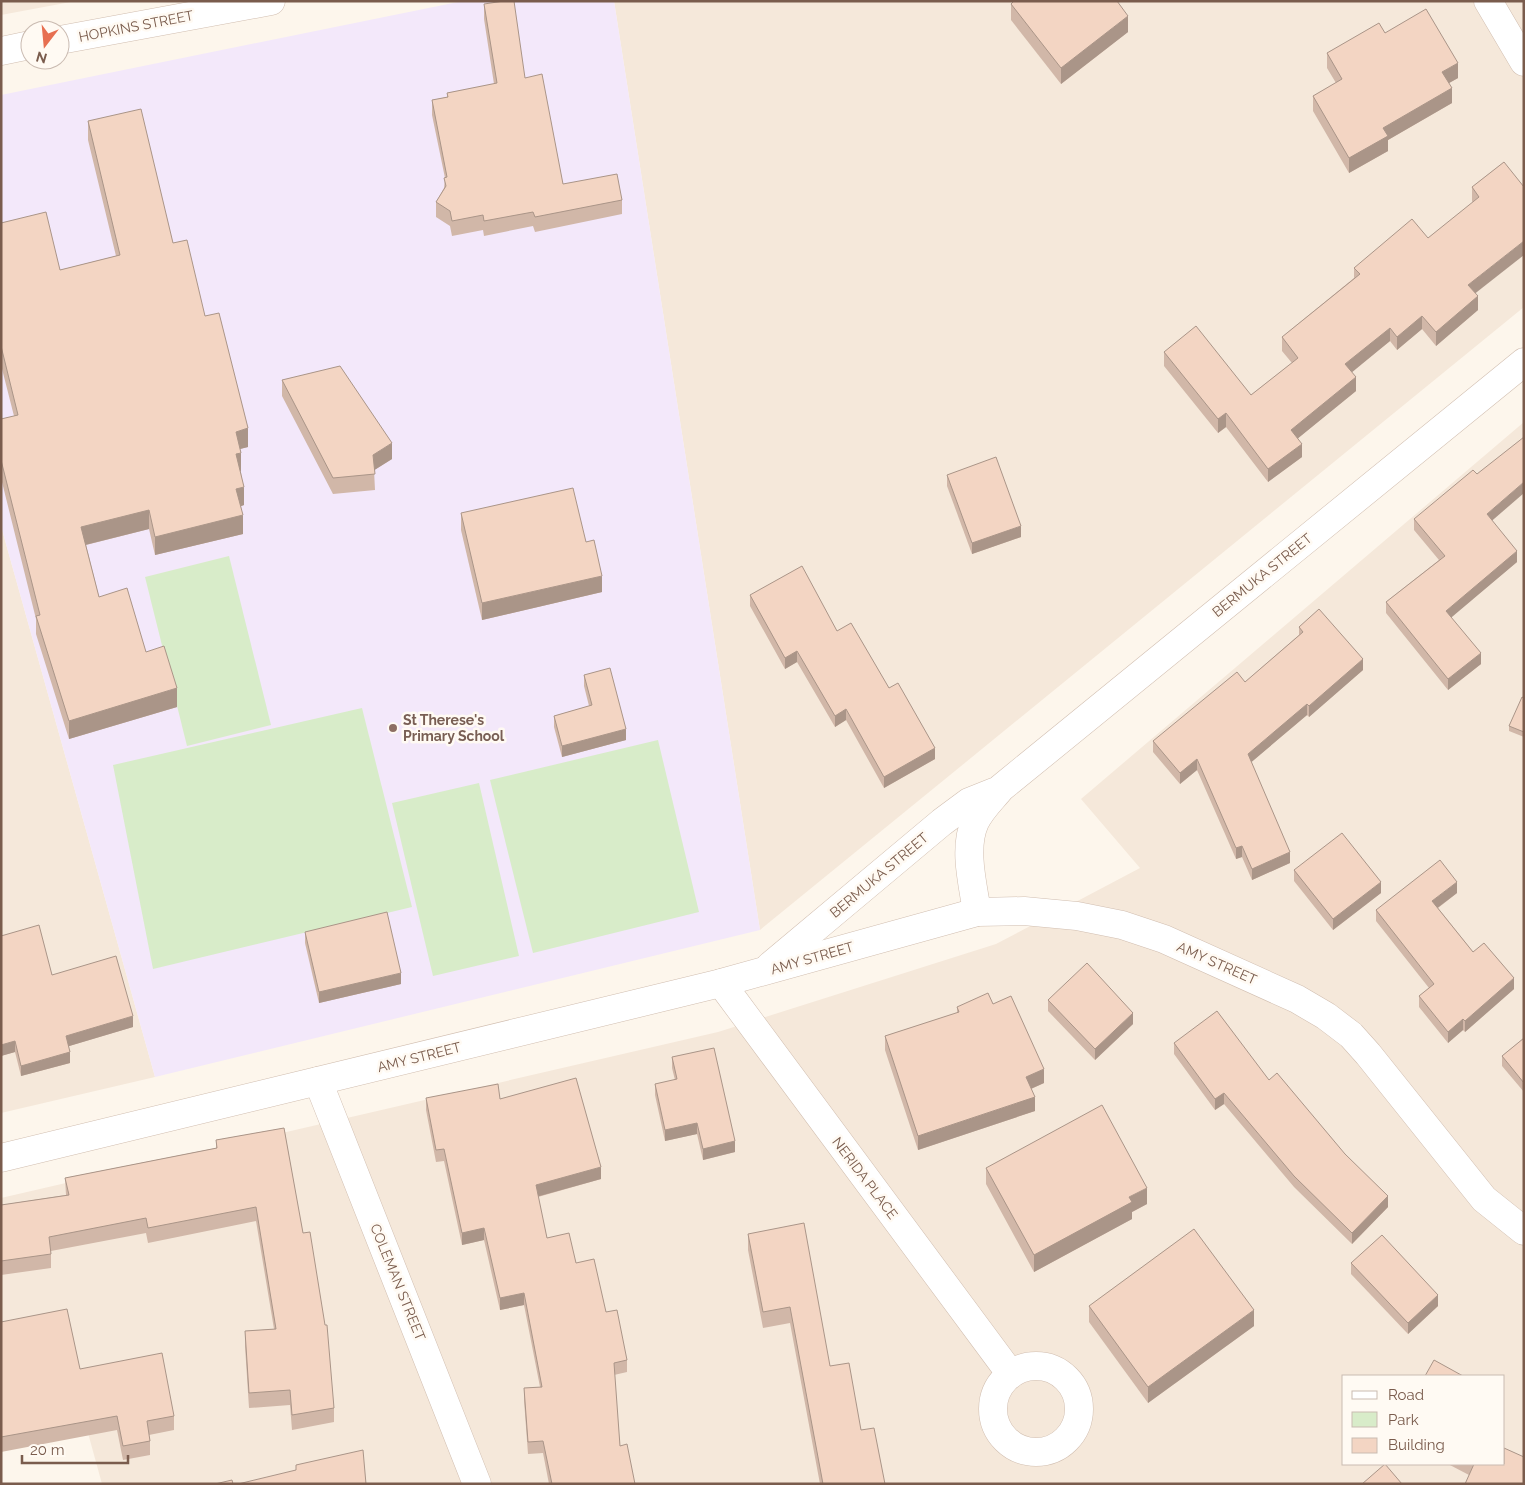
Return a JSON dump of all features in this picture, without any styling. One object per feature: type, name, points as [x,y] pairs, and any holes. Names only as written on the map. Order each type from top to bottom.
[{"type":"street","name":"HOPKINS STREET","points":[[70,38],[230,5],[272,1]]},
{"type":"street","points":[[1488,1],[1524,62]]},
{"type":"street","points":[[1,51],[20,47]]},
{"type":"street","name":"BERMUKA STREET","points":[[977,912],[970,838],[975,822],[1001,788],[1524,362]]},
{"type":"street","name":"BERMUKA STREET","points":[[763,972],[942,822],[969,802],[1001,788]]},
{"type":"street","name":"AMY STREET","points":[[1,1158],[721,984],[977,912],[1024,912],[1068,915],[1122,926],[1164,939],[1297,999],[1326,1016],[1351,1035],[1368,1054],[1484,1199],[1502,1216],[1524,1231]]},
{"type":"street","name":"NERIDA PLACE","points":[[721,984],[1010,1374]]},
{"type":"street","name":"COLEMAN STREET","points":[[318,1081],[477,1484]]},
{"type":"shaded area","points":[[1,1],[76,1],[1,15]]},
{"type":"shaded area","name":"St Therese's Primary School","points":[[463,1],[614,1],[760,930],[155,1077],[1,526],[1,95]]},
{"type":"shaded area","points":[[614,1],[1524,1],[1524,307],[760,930]]},
{"type":"shaded area","points":[[1524,422],[1524,1484],[102,1484],[71,1371],[1,1390],[1,1198],[718,1032],[996,944],[1140,868],[1081,799]]},
{"type":"shaded area","points":[[1,526],[155,1077],[1,1113]]},
{"type":"green space","points":[[229,556],[271,725],[187,746],[145,577]]},
{"type":"green space","points":[[362,708],[412,907],[153,969],[113,765]]},
{"type":"green space","points":[[658,740],[699,912],[533,953],[490,780]]},
{"type":"green space","points":[[479,783],[519,956],[433,976],[392,803]]},
{"type":"building","points":[[514,1],[525,78],[542,74],[563,184],[617,174],[622,200],[535,217],[533,212],[484,221],[483,215],[452,221],[450,211],[436,202],[446,186],[444,178],[447,177],[432,100],[448,97],[447,93],[497,83],[484,4]]},
{"type":"building","points":[[1014,1],[1117,1],[1128,16],[1061,68],[1011,4]]},
{"type":"building","points":[[1426,9],[1458,63],[1442,72],[1452,88],[1383,128],[1388,136],[1349,158],[1313,96],[1342,79],[1327,53],[1379,23],[1385,33]]},
{"type":"building","points":[[141,109],[173,243],[187,240],[205,316],[219,313],[248,428],[236,432],[241,453],[236,454],[244,487],[236,489],[243,515],[155,537],[149,510],[81,527],[99,597],[127,588],[146,652],[164,646],[177,688],[69,721],[36,616],[40,615],[1,460],[1,419],[18,415],[1,346],[1,223],[46,212],[60,270],[120,255],[88,121]]},
{"type":"building","points":[[1504,162],[1524,187],[1524,241],[1468,285],[1478,296],[1436,332],[1422,316],[1397,337],[1390,328],[1345,364],[1356,377],[1291,430],[1302,444],[1268,469],[1226,413],[1218,419],[1164,352],[1196,326],[1251,395],[1298,358],[1282,337],[1360,274],[1354,268],[1412,219],[1428,238],[1479,197],[1472,187]]},
{"type":"building","points":[[340,366],[392,443],[373,455],[375,474],[333,478],[282,380]]},
{"type":"building","points":[[1524,437],[1524,482],[1487,514],[1517,551],[1446,611],[1481,653],[1448,679],[1386,602],[1445,556],[1414,519],[1473,470],[1477,474]]},
{"type":"building","points":[[996,457],[1021,526],[972,543],[947,475]]},
{"type":"building","points":[[573,488],[586,542],[594,540],[602,576],[482,603],[461,513]]},
{"type":"building","points":[[802,566],[837,631],[851,623],[889,688],[898,683],[935,748],[884,777],[846,709],[835,716],[797,651],[785,658],[750,595]]},
{"type":"building","points":[[1319,609],[1363,659],[1309,706],[1307,704],[1248,754],[1290,852],[1252,869],[1242,846],[1236,848],[1197,759],[1180,773],[1153,741],[1237,672],[1245,682],[1303,632],[1299,627]]},
{"type":"building","points":[[610,668],[626,729],[562,746],[554,716],[592,705],[584,675]]},
{"type":"building","points":[[1522,697],[1524,698],[1524,732],[1509,726]]},
{"type":"building","points":[[1342,833],[1381,882],[1333,919],[1294,870]]},
{"type":"building","points":[[1440,860],[1457,882],[1432,901],[1473,952],[1484,943],[1514,978],[1465,1021],[1463,1019],[1448,1032],[1419,996],[1434,984],[1376,910]]},
{"type":"building","points":[[387,912],[401,973],[319,992],[305,932]]},
{"type":"building","points":[[39,925],[52,975],[116,956],[133,1016],[66,1036],[70,1052],[21,1066],[15,1041],[1,1045],[1,936]]},
{"type":"building","points":[[1087,963],[1133,1013],[1095,1049],[1048,1000]]},
{"type":"building","points":[[988,993],[993,1004],[1011,996],[1044,1069],[1026,1077],[1035,1097],[918,1136],[885,1036],[959,1012],[957,1007]]},
{"type":"building","points":[[1217,1011],[1269,1080],[1277,1073],[1345,1154],[1388,1196],[1352,1233],[1294,1176],[1224,1093],[1215,1099],[1174,1043]]},
{"type":"building","points":[[1524,1038],[1524,1083],[1502,1056]]},
{"type":"building","points":[[714,1048],[735,1141],[703,1149],[697,1123],[665,1130],[655,1084],[677,1079],[672,1057]]},
{"type":"building","points":[[576,1078],[601,1167],[536,1185],[547,1238],[569,1233],[576,1263],[594,1259],[606,1312],[617,1310],[627,1360],[614,1363],[620,1446],[627,1444],[635,1484],[552,1484],[543,1441],[528,1442],[524,1388],[542,1387],[524,1293],[500,1298],[484,1228],[462,1233],[444,1149],[436,1150],[426,1098],[498,1084],[500,1099]]},
{"type":"building","points":[[1102,1105],[1147,1188],[1129,1197],[1132,1202],[1034,1255],[986,1168]]},
{"type":"building","points":[[284,1128],[303,1233],[310,1232],[325,1325],[327,1325],[334,1408],[292,1415],[290,1390],[249,1393],[245,1331],[276,1329],[256,1207],[148,1228],[146,1218],[49,1237],[51,1254],[1,1261],[1,1205],[69,1195],[65,1178],[217,1148],[216,1140]]},
{"type":"building","points":[[804,1223],[830,1366],[849,1363],[861,1430],[874,1428],[885,1484],[823,1484],[790,1307],[763,1312],[748,1234]]},
{"type":"building","points":[[1194,1229],[1254,1310],[1148,1387],[1089,1306]]},
{"type":"building","points":[[1382,1235],[1438,1295],[1408,1323],[1351,1263]]},
{"type":"building","points":[[67,1309],[80,1369],[162,1353],[174,1416],[147,1421],[150,1441],[123,1446],[117,1416],[1,1437],[1,1322]]},
{"type":"building","points":[[1434,1360],[1461,1375],[1426,1375]]},
{"type":"building","points":[[1505,1448],[1524,1457],[1524,1484],[1465,1484],[1474,1465],[1505,1465]]},
{"type":"building","points":[[363,1450],[366,1484],[238,1484],[296,1470],[296,1465]]},
{"type":"building","points":[[1386,1465],[1402,1484],[1362,1484]]},
{"type":"building","points":[[232,1480],[233,1484],[215,1484]]},
{"type":"place","name":"St Therese's Primary School","points":[[393,728]]}]
